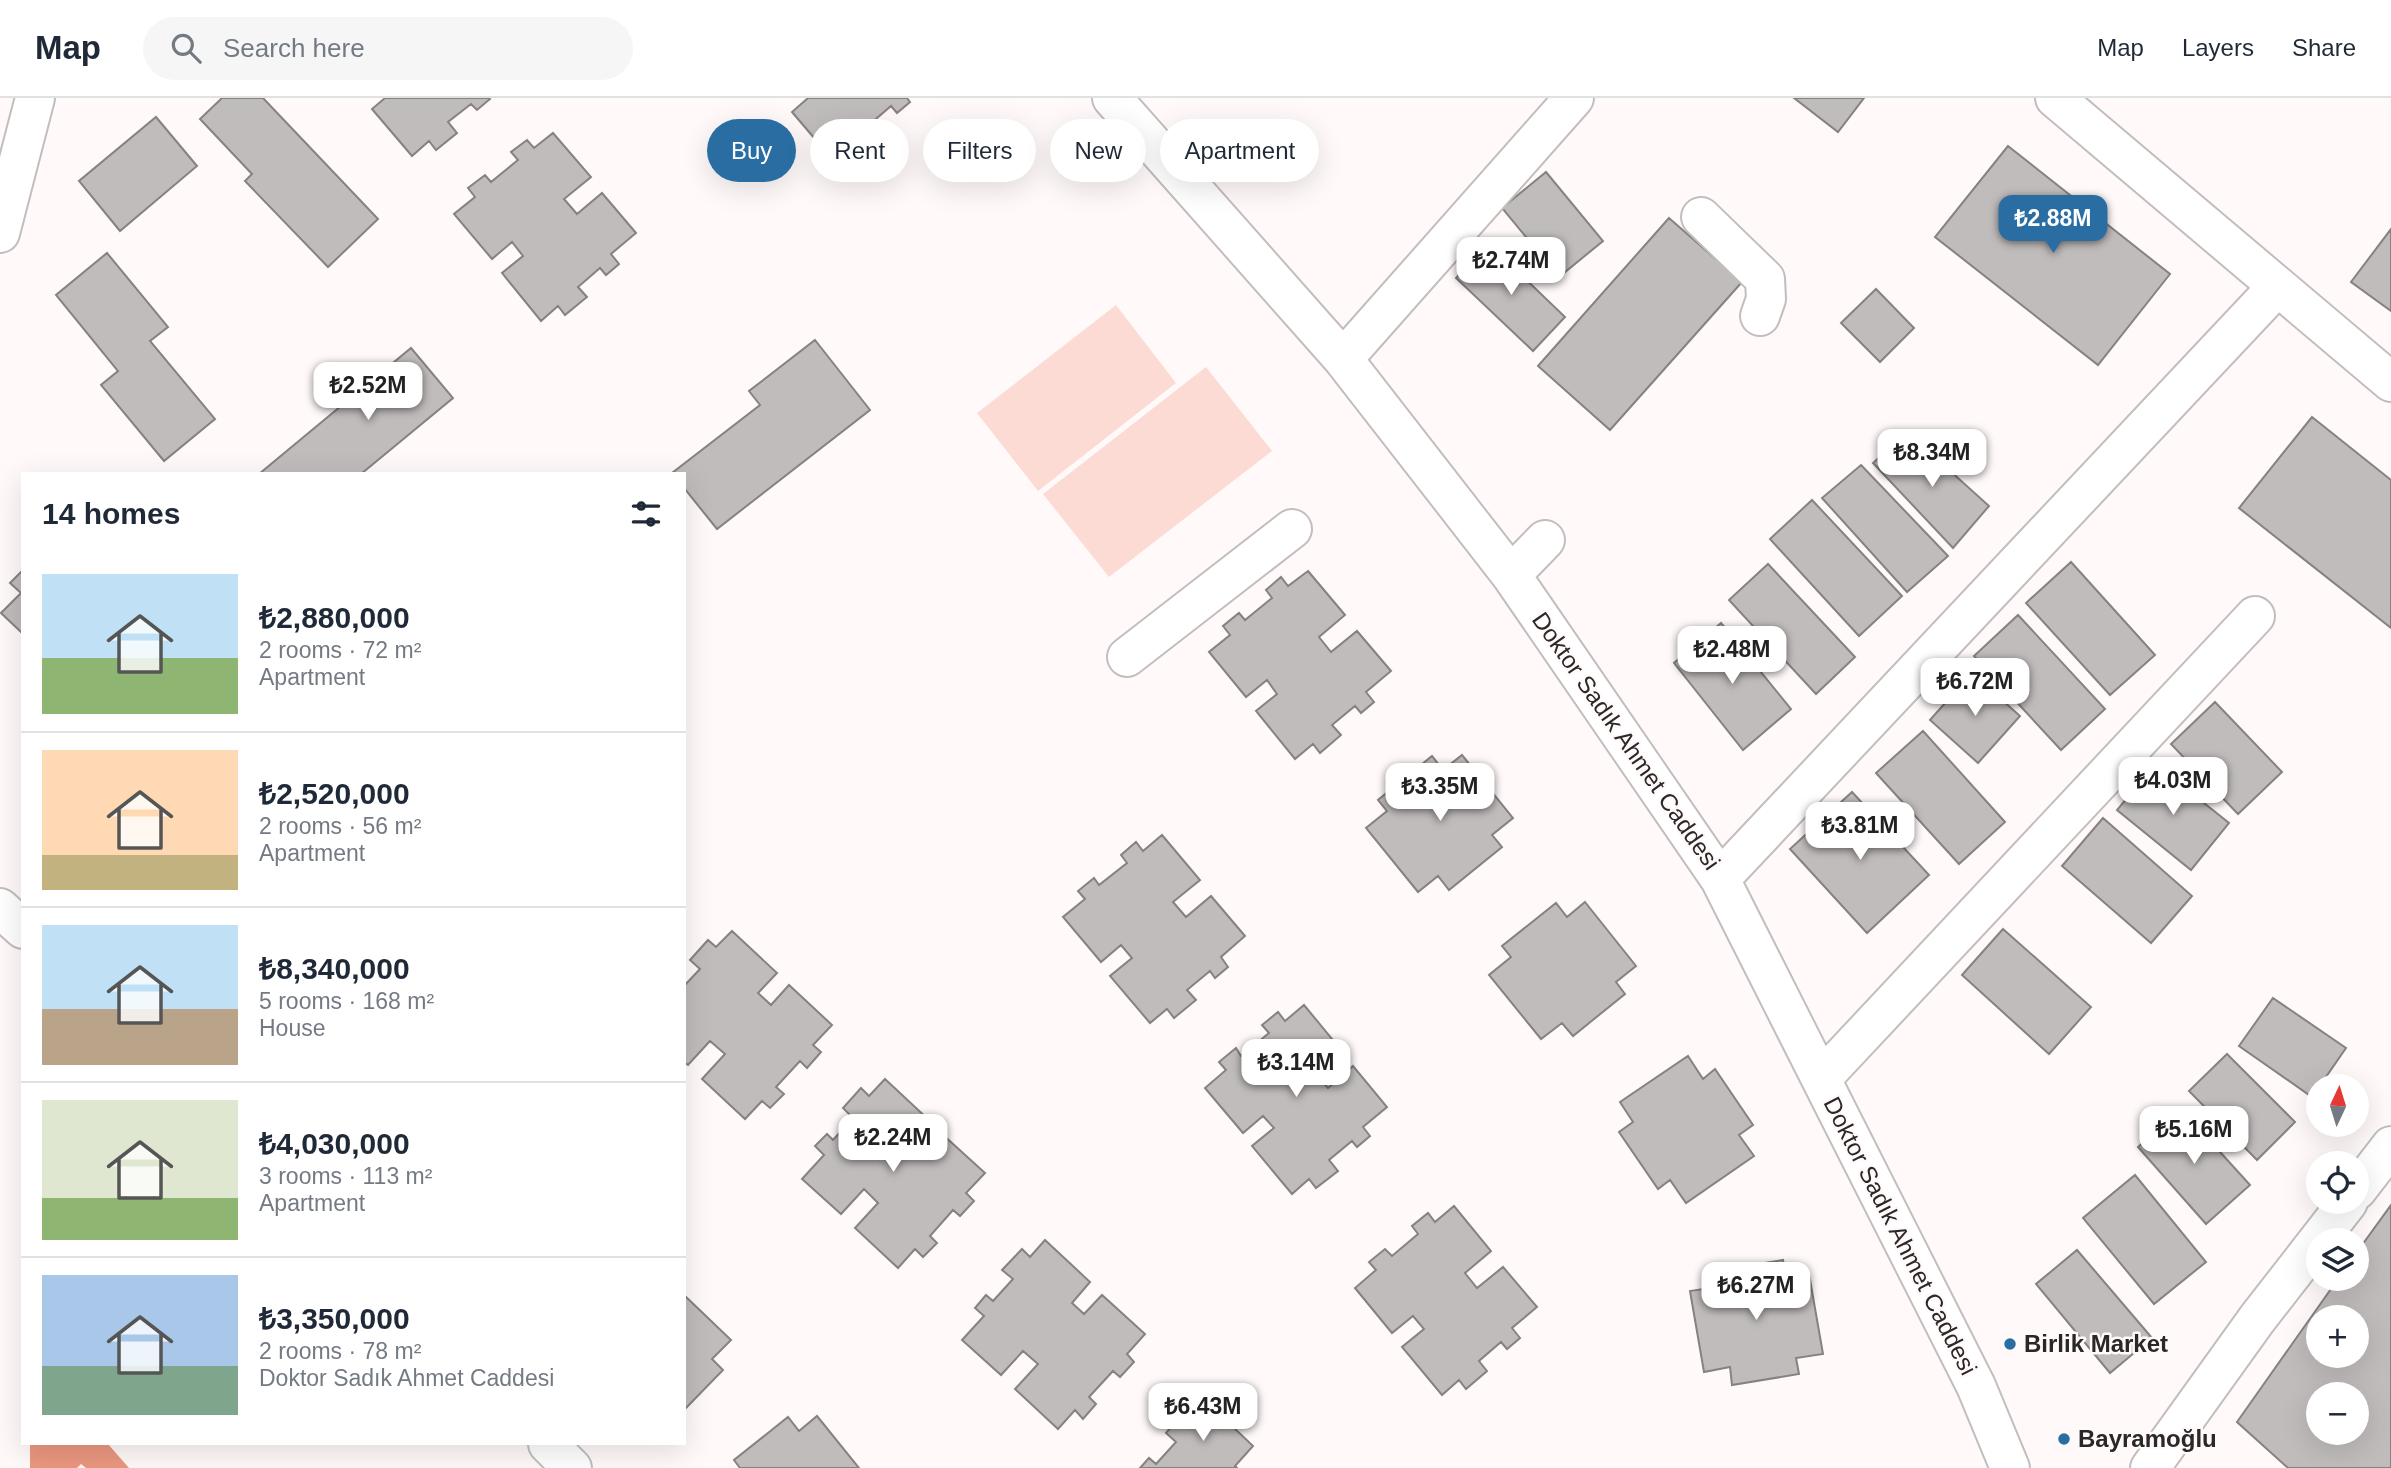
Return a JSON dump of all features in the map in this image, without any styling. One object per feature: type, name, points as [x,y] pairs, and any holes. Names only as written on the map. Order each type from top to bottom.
[{"type":"street","points":[[0,233],[35,98]]},
{"type":"street","name":"Doktor Sadık Ahmet Caddesi","points":[[1112,98],[1343,359],[1511,575],[1720,879],[1976,1386],[2010,1468]]},
{"type":"street","points":[[1343,359],[1574,98]]},
{"type":"street","points":[[2054,98],[2391,382]]},
{"type":"street","points":[[1701,217],[1765,279],[1766,299],[1760,316]]},
{"type":"street","points":[[1720,879],[2277,287]]},
{"type":"street","points":[[1127,657],[1292,529]]},
{"type":"street","points":[[1511,575],[1545,540]]},
{"type":"street","points":[[1821,1079],[2255,616]]},
{"type":"street","points":[[0,908],[21,927]]},
{"type":"street","points":[[2369,1174],[2391,1146]]},
{"type":"street","points":[[2150,1468],[2257,1319],[2339,1214]]},
{"type":"street","points":[[549,1445],[572,1468]]},
{"type":"shaded area","points":[[1116,305],[1176,383],[1038,491],[977,413]]},
{"type":"shaded area","points":[[1206,367],[1272,451],[1109,577],[1043,494]]},
{"type":"shaded area","points":[[30,1445],[109,1445],[129,1468],[86,1468],[81,1464],[77,1468],[30,1468]]},
{"type":"building","points":[[222,98],[263,98],[378,219],[328,267],[245,181],[252,174],[200,119]]},
{"type":"building","points":[[385,98],[490,99],[477,110],[471,104],[448,122],[457,133],[436,150],[429,141],[412,156],[372,109]]},
{"type":"building","points":[[808,98],[907,98],[910,102],[897,113],[891,106],[876,119],[810,119],[810,133],[792,112]]},
{"type":"building","points":[[1794,98],[1864,98],[1838,132]]},
{"type":"building","points":[[156,117],[197,166],[120,231],[79,181]]},
{"type":"building","points":[[553,133],[591,177],[564,199],[577,214],[602,193],[636,233],[611,254],[619,264],[606,275],[600,268],[578,287],[587,297],[565,315],[558,306],[541,321],[502,273],[523,256],[512,242],[492,259],[454,214],[475,197],[468,188],[485,175],[491,182],[518,160],[511,152],[527,140],[534,148]]},
{"type":"building","points":[[2008,146],[2170,274],[2098,365],[1935,237]]},
{"type":"building","points":[[1546,172],[1603,241],[1559,277],[1502,208]]},
{"type":"building","points":[[1669,218],[1742,282],[1610,430],[1538,366]]},
{"type":"building","points":[[2391,229],[2391,311],[2351,282]]},
{"type":"building","points":[[1489,244],[1565,317],[1533,351],[1456,278]]},
{"type":"building","points":[[107,253],[168,327],[150,341],[215,419],[164,461],[101,385],[118,371],[56,295]]},
{"type":"building","points":[[1876,289],[1914,328],[1880,362],[1841,323]]},
{"type":"building","points":[[815,340],[870,410],[717,529],[686,490],[686,472],[673,472],[760,405],[749,391]]},
{"type":"building","points":[[411,348],[453,398],[363,472],[261,472]]},
{"type":"building","points":[[2312,417],[2391,480],[2391,628],[2239,508]]},
{"type":"building","points":[[1907,432],[1989,506],[1953,548],[1873,463]]},
{"type":"building","points":[[1861,465],[1948,556],[1907,592],[1822,498]]},
{"type":"building","points":[[1812,500],[1902,596],[1859,636],[1770,539]]},
{"type":"building","points":[[2071,562],[2155,655],[2110,695],[2026,603]]},
{"type":"building","points":[[1768,564],[1855,657],[1816,694],[1729,600]]},
{"type":"building","points":[[1308,571],[1345,615],[1319,637],[1331,652],[1357,631],[1391,671],[1366,692],[1374,702],[1361,713],[1355,706],[1332,725],[1341,735],[1320,753],[1313,744],[1295,759],[1256,711],[1277,694],[1267,680],[1246,697],[1209,652],[1230,635],[1223,626],[1239,613],[1245,620],[1272,598],[1266,590],[1281,577],[1288,586]]},
{"type":"building","points":[[21,572],[21,593],[10,583]]},
{"type":"building","points":[[21,593],[21,632],[1,613]]},
{"type":"building","points":[[2018,615],[2105,709],[2061,750],[1974,656]]},
{"type":"building","points":[[1721,623],[1791,709],[1743,750],[1674,663]]},
{"type":"building","points":[[1972,673],[2020,716],[1978,763],[1930,720]]},
{"type":"building","points":[[2215,702],[2282,772],[2238,814],[2171,744]]},
{"type":"building","points":[[1923,731],[2005,822],[1959,864],[1876,773]]},
{"type":"building","points":[[1462,755],[1513,818],[1492,835],[1502,847],[1449,890],[1438,876],[1418,892],[1366,828],[1387,811],[1378,800],[1432,756],[1443,770]]},
{"type":"building","points":[[2155,764],[2229,823],[2191,870],[2117,810]]},
{"type":"building","points":[[1852,792],[1929,875],[1867,933],[1790,849]]},
{"type":"building","points":[[2103,818],[2192,896],[2151,943],[2062,866]]},
{"type":"building","points":[[1162,835],[1200,880],[1173,902],[1186,917],[1211,896],[1245,936],[1221,957],[1228,967],[1215,978],[1210,971],[1187,990],[1196,1000],[1174,1018],[1167,1009],[1150,1023],[1110,976],[1132,958],[1121,945],[1101,962],[1063,917],[1085,899],[1078,891],[1094,878],[1099,885],[1127,863],[1121,855],[1136,842],[1143,851]]},
{"type":"building","points":[[1585,902],[1636,966],[1616,982],[1625,994],[1573,1036],[1562,1023],[1541,1039],[1489,975],[1511,957],[1502,946],[1556,903],[1567,917]]},
{"type":"building","points":[[2003,929],[2091,1007],[2049,1054],[1962,975]]},
{"type":"building","points":[[732,931],[777,973],[758,993],[771,1005],[789,985],[832,1025],[813,1045],[821,1052],[807,1068],[800,1061],[776,1087],[784,1094],[770,1108],[762,1101],[745,1119],[702,1079],[725,1054],[710,1041],[688,1065],[686,1064],[686,984],[700,969],[690,960],[708,940],[716,947]]},
{"type":"building","points":[[2273,998],[2346,1048],[2328,1074],[2306,1074],[2306,1093],[2239,1046]]},
{"type":"building","points":[[1304,1005],[1342,1051],[1315,1073],[1328,1088],[1353,1066],[1387,1107],[1363,1127],[1370,1136],[1357,1147],[1352,1141],[1329,1160],[1338,1171],[1316,1188],[1309,1179],[1292,1194],[1252,1146],[1274,1128],[1263,1116],[1243,1133],[1205,1088],[1226,1070],[1219,1062],[1236,1048],[1241,1056],[1269,1033],[1262,1025],[1278,1012],[1285,1021]]},
{"type":"building","points":[[2227,1054],[2295,1122],[2257,1160],[2189,1091]]},
{"type":"building","points":[[1688,1056],[1703,1079],[1715,1069],[1753,1125],[1739,1135],[1754,1156],[1686,1203],[1670,1180],[1658,1189],[1619,1132],[1633,1122],[1620,1102]]},
{"type":"building","points":[[885,1079],[930,1121],[912,1142],[924,1153],[942,1134],[985,1173],[966,1193],[974,1201],[960,1216],[953,1210],[930,1236],[937,1243],[923,1257],[915,1249],[898,1268],[855,1228],[878,1203],[864,1189],[841,1214],[802,1179],[824,1155],[815,1146],[827,1134],[833,1140],[853,1118],[843,1108],[861,1088],[869,1096]]},
{"type":"building","points":[[2181,1109],[2250,1185],[2206,1224],[2138,1147]]},
{"type":"building","points":[[2135,1175],[2206,1262],[2154,1304],[2083,1218]]},
{"type":"building","points":[[2391,1205],[2391,1468],[2288,1468],[2237,1422],[2306,1324],[2306,1368],[2369,1368],[2369,1305],[2320,1305],[2330,1291],[2369,1291],[2369,1235]]},
{"type":"building","points":[[1454,1206],[1491,1251],[1465,1273],[1477,1288],[1503,1267],[1537,1307],[1512,1328],[1520,1338],[1507,1349],[1501,1342],[1479,1361],[1487,1371],[1466,1389],[1459,1380],[1442,1395],[1402,1347],[1424,1329],[1413,1316],[1392,1333],[1355,1288],[1376,1270],[1369,1262],[1385,1249],[1392,1256],[1418,1234],[1412,1226],[1428,1213],[1435,1222]]},
{"type":"building","points":[[1045,1240],[1090,1282],[1072,1303],[1084,1314],[1102,1295],[1145,1334],[1127,1354],[1134,1362],[1120,1377],[1113,1371],[1089,1397],[1096,1404],[1083,1419],[1075,1410],[1058,1429],[1015,1389],[1038,1364],[1023,1351],[1001,1375],[962,1340],[984,1316],[975,1308],[986,1295],[993,1301],[1013,1279],[1002,1270],[1022,1249],[1030,1257]]},
{"type":"building","points":[[2077,1250],[2152,1338],[2110,1373],[2036,1284]]},
{"type":"building","points":[[1783,1260],[1786,1278],[1809,1274],[1823,1354],[1796,1358],[1799,1374],[1732,1385],[1730,1367],[1704,1372],[1690,1291],[1717,1287],[1714,1271]]},
{"type":"building","points":[[686,1297],[731,1340],[712,1359],[723,1370],[686,1408]]},
{"type":"building","points":[[1208,1403],[1253,1446],[1235,1466],[1237,1468],[1140,1468],[1149,1458],[1156,1464],[1176,1442],[1166,1433],[1184,1412],[1192,1420]]},
{"type":"building","points":[[817,1416],[859,1468],[740,1468],[734,1460],[788,1417],[799,1431]]},
{"type":"place","name":"Birlik Market","points":[[2010,1344]]},
{"type":"place","name":"Bayramoğlu","points":[[2064,1439]]}]
